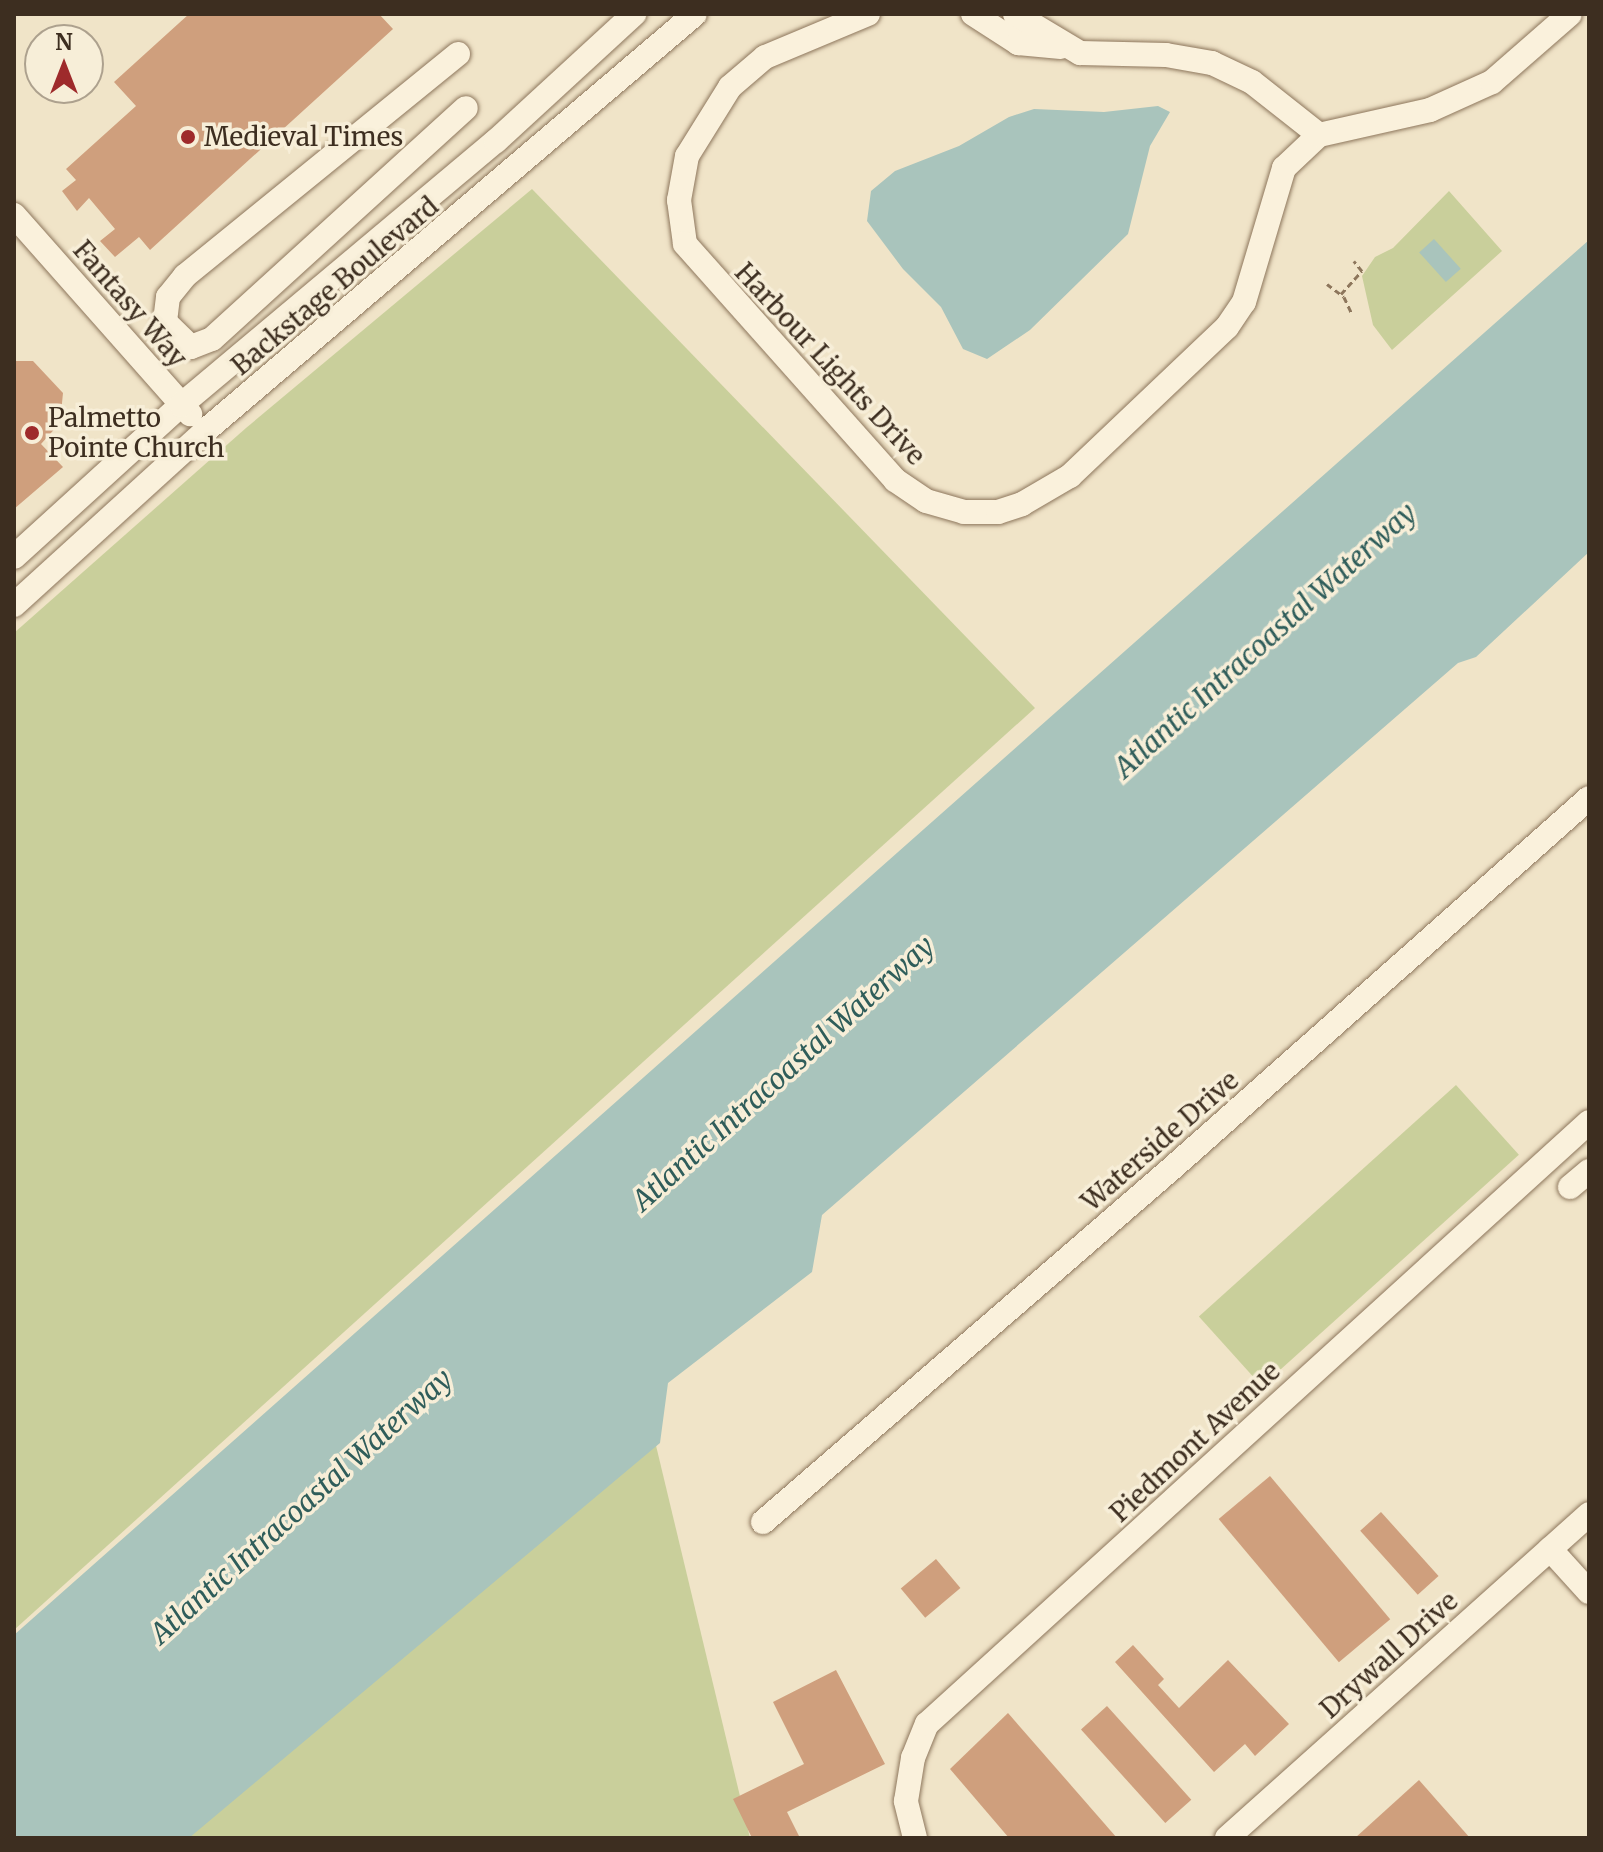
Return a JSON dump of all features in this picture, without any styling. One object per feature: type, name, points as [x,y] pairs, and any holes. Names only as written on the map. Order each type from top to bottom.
[{"type":"street","name":"Backstage Boulevard","points":[[14,557],[181,405],[496,141],[634,14]]},
{"type":"street","name":"Backstage Boulevard","points":[[14,605],[205,431],[695,14]]},
{"type":"street","name":"Harbour Lights Drive","points":[[868,14],[765,57],[730,87],[687,156],[679,200],[685,244],[895,480],[926,501],[964,512],[998,512],[1022,504],[1070,476],[1227,327],[1244,302],[1284,168],[1319,135]]},
{"type":"street","points":[[973,14],[1018,43],[1212,63],[1252,82],[1319,135],[1430,110],[1492,82],[1570,14]]},
{"type":"street","points":[[1015,14],[1064,48]]},
{"type":"street","points":[[458,54],[185,276],[168,297],[165,322],[191,347],[212,339],[466,108]]},
{"type":"street","name":"Fantasy Way","points":[[14,215],[205,431]]},
{"type":"street","name":"Waterside Drive","points":[[763,1522],[1170,1170],[1589,798]]},
{"type":"street","name":"Piedmont Avenue","points":[[915,1838],[906,1801],[913,1758],[927,1724],[1589,1122]]},
{"type":"street","points":[[1570,1187],[1589,1171]]},
{"type":"street","name":"Drywall Drive","points":[[1227,1838],[1589,1514]]},
{"type":"street","points":[[1550,1549],[1589,1592]]},
{"type":"path","points":[[1341,294],[1363,272],[1354,261]]},
{"type":"path","points":[[1327,284],[1341,294],[1352,314]]},
{"type":"green space","points":[[532,189],[1035,708],[14,1630],[14,633],[246,428]]},
{"type":"green space","points":[[1449,191],[1502,251],[1392,350],[1373,325],[1362,276],[1375,257],[1393,248]]},
{"type":"green space","points":[[1456,1085],[1519,1155],[1262,1386],[1199,1317]]},
{"type":"green space","points":[[653,1433],[750,1838],[179,1838]]},
{"type":"water","points":[[1158,106],[1170,112],[1150,146],[1128,234],[1030,330],[987,359],[963,349],[941,307],[903,269],[867,221],[871,191],[895,171],[959,146],[1009,117],[1034,109],[1104,112]]},
{"type":"water","points":[[1434,239],[1461,269],[1446,282],[1419,252]]},
{"type":"water","name":"Atlantic Intracoastal Waterway","points":[[1589,240],[1589,552],[1476,657],[1458,663],[822,1215],[812,1272],[668,1383],[660,1443],[189,1838],[14,1838],[14,1635]]},
{"type":"building","name":"Medieval Times","points":[[189,14],[379,14],[393,29],[150,250],[139,237],[115,257],[100,241],[115,229],[89,198],[77,211],[62,191],[76,180],[66,169],[136,106],[114,82]]},
{"type":"building","name":"Palmetto Pointe Church","points":[[14,361],[33,361],[63,393],[60,423],[41,444],[63,467],[14,509]]},
{"type":"building","points":[[1270,1476],[1390,1619],[1339,1662],[1219,1519]]},
{"type":"building","points":[[1381,1512],[1439,1576],[1418,1595],[1360,1531]]},
{"type":"building","points":[[936,1559],[960,1588],[925,1618],[901,1589]]},
{"type":"building","points":[[1133,1645],[1164,1679],[1158,1685],[1179,1708],[1228,1660],[1289,1724],[1255,1756],[1245,1744],[1214,1772],[1115,1662]]},
{"type":"building","points":[[836,1670],[885,1764],[787,1812],[800,1838],[752,1838],[733,1799],[804,1764],[773,1702]]},
{"type":"building","points":[[1107,1706],[1191,1800],[1165,1823],[1081,1729]]},
{"type":"building","points":[[1008,1713],[1117,1838],[1009,1838],[950,1769]]},
{"type":"building","points":[[1419,1780],[1470,1838],[1355,1838]]},
{"type":"place","name":"Medieval Times","points":[[188,137]]},
{"type":"place","name":"Palmetto Pointe Church","points":[[32,433]]}]
